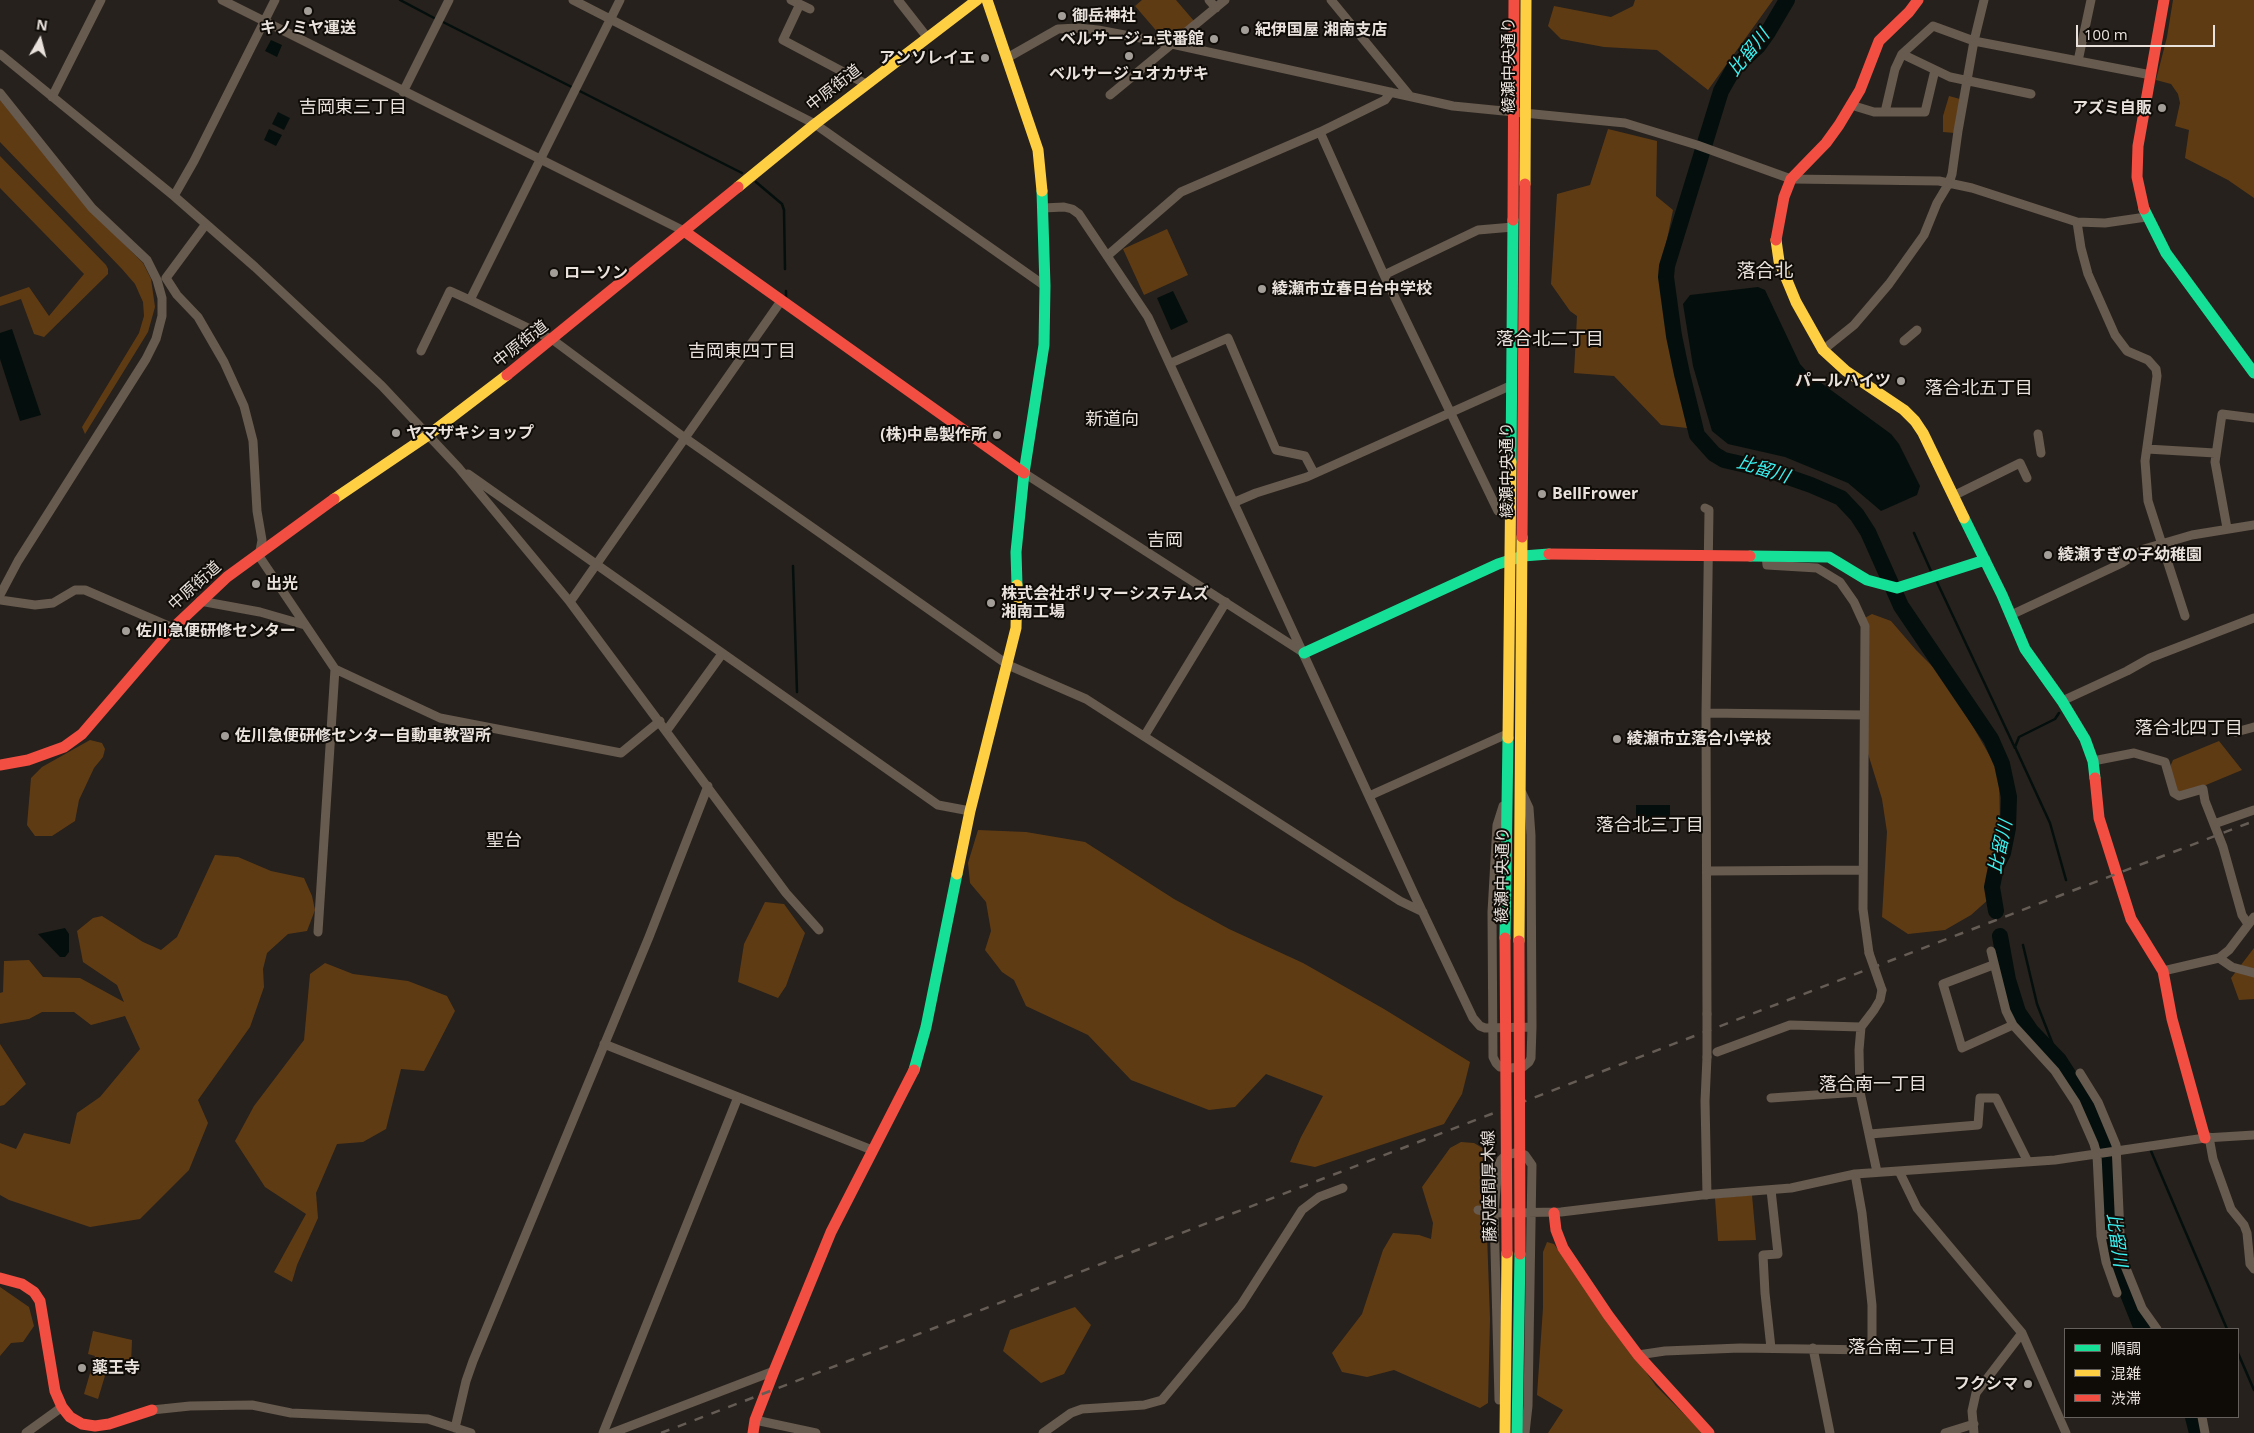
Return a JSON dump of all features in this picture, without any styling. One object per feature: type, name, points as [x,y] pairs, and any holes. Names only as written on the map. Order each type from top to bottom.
[{"type":"street","points":[[52,97],[101,0]]},
{"type":"street","points":[[222,0],[684,231],[1024,473],[1291,642],[1304,653]]},
{"type":"street","points":[[174,196],[274,0]]},
{"type":"street","points":[[403,92],[449,0]]},
{"type":"street","points":[[573,0],[815,124],[1045,286]]},
{"type":"street","points":[[470,300],[620,0]]},
{"type":"street","points":[[791,0],[799,6],[810,9]]},
{"type":"street","points":[[898,0],[927,37]]},
{"type":"street","name":"中原街道","points":[[0,765],[28,760],[64,747],[82,734],[172,628],[227,577],[259,556],[336,498],[427,436],[553,340],[815,124],[977,0]]},
{"type":"street","points":[[753,1433],[755,1420],[774,1371],[831,1232],[915,1068],[922,1047],[970,811],[1016,628],[1018,608],[1016,552],[1023,498],[1024,473],[1044,345],[1045,286],[1042,176],[1038,150],[986,0]]},
{"type":"street","points":[[1209,0],[1216,8]]},
{"type":"street","points":[[1110,95],[1225,0]]},
{"type":"street","points":[[1331,0],[1410,96]]},
{"type":"street","name":"綾瀬中央通り","points":[[1514,0],[1520,112],[1523,227],[1523,556],[1518,940]]},
{"type":"street","name":"綾瀬中央通り","points":[[1505,938],[1511,559],[1513,227],[1526,0]]},
{"type":"street","points":[[1918,0],[1909,12],[1879,40],[1867,75],[1852,105],[1832,136],[1791,179],[1781,209],[1777,249],[1786,280],[1823,350],[1834,361],[1904,410],[1915,421],[1985,560],[2030,659],[2062,702],[2085,739],[2093,761],[2100,818],[2118,879],[2136,929],[2162,971],[2172,1020],[2213,1159],[2231,1209],[2244,1225],[2247,1233],[2250,1264],[2254,1269]]},
{"type":"street","points":[[1823,350],[1854,325],[1889,284],[1924,235],[1937,203],[1949,182],[1974,41],[1984,0]]},
{"type":"street","points":[[2078,61],[2091,0]]},
{"type":"street","points":[[2164,0],[2138,146],[2137,177],[2146,217],[2166,253],[2254,373]]},
{"type":"street","points":[[799,6],[783,40],[866,84]]},
{"type":"street","points":[[1885,112],[1897,63],[1902,54],[1933,26],[1974,41],[2151,75]]},
{"type":"street","points":[[1007,58],[1058,29],[1078,28],[1172,44],[1453,106],[1625,122],[1707,148],[1791,179],[1935,180],[1949,182],[2077,222],[2105,224],[2146,217]]},
{"type":"street","points":[[0,54],[174,196],[256,267],[382,386],[458,467],[570,602],[786,892],[819,930]]},
{"type":"street","points":[[1902,54],[1968,82],[2031,94]]},
{"type":"street","points":[[1852,105],[1874,112],[1925,112],[1936,70]]},
{"type":"street","points":[[1107,256],[1181,192],[1320,132],[1385,100],[1391,92]]},
{"type":"street","points":[[0,93],[92,208],[147,260],[157,280],[162,298],[162,316],[156,340],[18,562],[0,595]]},
{"type":"street","points":[[1320,132],[1384,275],[1498,511],[1511,512]]},
{"type":"street","points":[[1043,208],[1064,207],[1072,209],[1079,214],[1148,317],[1473,1018],[1480,1026],[1492,1029],[1532,1027]]},
{"type":"street","points":[[2077,222],[2080,248],[2088,274],[2115,336],[2126,351],[2148,360],[2156,369],[2157,376],[2145,462],[2148,501],[2185,616]]},
{"type":"street","points":[[206,224],[166,278],[177,295],[198,317],[224,362],[244,406],[253,441],[257,511],[262,540],[259,556],[304,626],[335,669],[440,718],[621,753],[660,721]]},
{"type":"street","points":[[1384,275],[1478,230],[1513,227]]},
{"type":"street","points":[[420,351],[450,291],[553,340],[685,438],[1008,665],[1086,699],[1145,735],[1400,901],[1423,912]]},
{"type":"street","points":[[162,298],[177,295]]},
{"type":"street","points":[[570,602],[780,301]]},
{"type":"street","points":[[1904,341],[1917,330]]},
{"type":"street","points":[[1170,363],[1228,338],[1276,450],[1305,456],[1314,473]]},
{"type":"street","points":[[1235,502],[1314,473],[1512,385]]},
{"type":"street","points":[[2227,528],[2215,462],[2222,414],[2254,418]]},
{"type":"street","points":[[2038,434],[2041,454]]},
{"type":"street","points":[[2147,449],[2216,453]]},
{"type":"street","points":[[1953,496],[2020,463],[2027,478]]},
{"type":"street","points":[[458,467],[938,805],[970,811]]},
{"type":"street","points":[[1705,508],[1709,510],[1706,713],[1708,871],[1706,1014],[1707,1195]]},
{"type":"street","points":[[2011,615],[2084,581],[2144,549],[2227,528],[2254,525]]},
{"type":"street","points":[[1304,653],[1511,559],[1523,556],[1545,554],[1829,557],[1867,580],[1897,588],[1985,560]]},
{"type":"street","points":[[1766,556],[1767,565],[1817,568],[1840,582],[1854,602],[1864,626],[1864,923],[1869,953],[1882,990],[1880,1000],[1861,1027],[1859,1050],[1860,1092],[1877,1172]]},
{"type":"street","points":[[0,600],[35,605],[53,603],[74,590],[85,590],[172,628]]},
{"type":"street","points":[[200,601],[260,612],[304,626]]},
{"type":"street","points":[[1145,735],[1226,602]]},
{"type":"street","points":[[2062,702],[2150,658],[2254,618]]},
{"type":"street","points":[[667,730],[722,654]]},
{"type":"street","points":[[318,932],[335,669]]},
{"type":"street","points":[[1706,713],[1864,715]]},
{"type":"street","name":"中原街道","points":[[0,760],[22,756],[64,740],[93,721]]},
{"type":"street","points":[[2236,732],[2254,727]]},
{"type":"street","points":[[1369,796],[1507,734]]},
{"type":"street","points":[[2093,761],[2134,754],[2165,762],[2174,793],[2179,796],[2203,789],[2205,801],[2242,915],[2251,921],[2229,950],[2219,958],[2162,971]]},
{"type":"street","points":[[459,1430],[466,1381],[649,937],[708,786]]},
{"type":"street","points":[[1507,791],[1497,825],[1492,912],[1493,1057],[1500,1067],[1522,1067],[1532,1058],[1532,870],[1529,808],[1520,789]]},
{"type":"street","points":[[2214,824],[2254,810]]},
{"type":"street","points":[[1708,871],[1864,870]]},
{"type":"street","name":"藤沢座間厚木線","points":[[1504,1433],[1507,1253],[1505,938]]},
{"type":"street","name":"藤沢座間厚木線","points":[[1517,1433],[1520,1254],[1518,940]]},
{"type":"street","points":[[1992,951],[1993,965],[2006,1011],[2013,1025],[2055,1071],[2076,1103],[2099,1155],[2101,1236],[2106,1262],[2117,1293]]},
{"type":"street","points":[[2219,958],[2232,967],[2254,973]]},
{"type":"street","points":[[1993,965],[1944,984],[1962,1048],[2013,1025]]},
{"type":"street","points":[[1717,1052],[1790,1025],[1861,1027]]},
{"type":"street","points":[[604,1044],[872,1150]]},
{"type":"street","points":[[2080,1073],[2098,1102],[2116,1152],[2118,1234],[2124,1261],[2142,1308],[2156,1328]]},
{"type":"street","points":[[1771,1098],[1860,1092]]},
{"type":"street","points":[[603,1433],[738,1097]]},
{"type":"street","points":[[1870,1134],[1978,1125],[1980,1098],[1996,1098],[2028,1162]]},
{"type":"street","points":[[1478,1210],[1554,1213],[1707,1195],[1771,1190],[1855,1174],[2028,1162],[2099,1155],[2207,1137],[2254,1135]]},
{"type":"street","points":[[1504,1433],[1497,1358],[1494,1212],[1498,1166],[1501,1160],[1515,1153],[1524,1155],[1532,1165],[1528,1406],[1525,1433]]},
{"type":"street","points":[[1899,1172],[1917,1208],[2022,1333],[2049,1399],[2066,1433]]},
{"type":"street","points":[[1638,1355],[1704,1349],[1813,1348],[1872,1350],[1872,1305],[1862,1213],[1855,1174]]},
{"type":"street","points":[[1043,1433],[1071,1413],[1082,1409],[1144,1405],[1162,1400],[1241,1305],[1302,1210],[1319,1198],[1343,1188]]},
{"type":"street","points":[[1771,1190],[1778,1254],[1763,1255],[1771,1348]]},
{"type":"street","points":[[1554,1213],[1556,1230],[1563,1248],[1608,1315],[1638,1355],[1709,1433]]},
{"type":"street","points":[[2103,1235],[2118,1234]]},
{"type":"street","points":[[0,1278],[22,1284],[34,1292],[40,1301],[55,1391],[62,1407],[76,1421],[95,1426],[109,1424],[152,1410],[190,1406],[252,1405],[291,1413],[428,1419],[471,1433]]},
{"type":"street","points":[[1945,1433],[1974,1428],[1972,1411],[1976,1393],[2022,1333]]},
{"type":"street","points":[[1813,1348],[1830,1433]]},
{"type":"street","points":[[612,1433],[774,1371]]},
{"type":"street","points":[[26,1433],[62,1407]]},
{"type":"street","points":[[2202,1418],[2205,1433]]},
{"type":"street","points":[[755,1420],[816,1433]]},
{"type":"shaded area","points":[[1142,0],[1176,0],[1194,21],[1173,38],[1160,35],[1135,6]]},
{"type":"shaded area","points":[[1635,0],[1773,0],[1708,90],[1657,50],[1604,47],[1561,39],[1548,26],[1554,6],[1611,17],[1633,6]]},
{"type":"shaded area","points":[[2173,0],[2254,0],[2254,198],[2228,180],[2185,158],[2189,130],[2175,126],[2180,103],[2178,94],[2171,84],[2156,80],[2167,37]]},
{"type":"shaded area","points":[[271,40],[282,45],[277,57],[265,51]]},
{"type":"shaded area","points":[[1949,96],[1960,99],[1955,133],[1943,132],[1943,116]]},
{"type":"shaded area","points":[[0,100],[90,210],[143,263],[151,279],[155,307],[148,332],[85,434],[82,427],[139,333],[144,316],[143,302],[135,284],[122,269],[0,142]]},
{"type":"shaded area","points":[[278,112],[290,118],[284,130],[272,124]]},
{"type":"shaded area","points":[[269,129],[282,135],[276,146],[264,140]]},
{"type":"shaded area","points":[[1608,129],[1657,141],[1656,196],[1673,210],[1659,279],[1687,428],[1661,425],[1614,376],[1574,373],[1577,316],[1570,311],[1551,284],[1557,194],[1590,185]]},
{"type":"shaded area","points":[[0,156],[108,269],[108,274],[44,337],[34,334],[21,299],[0,306],[0,297],[29,287],[49,316],[84,274],[0,188]]},
{"type":"shaded area","points":[[1167,229],[1188,275],[1144,295],[1123,249]]},
{"type":"shaded area","points":[[1758,287],[1765,290],[1800,364],[1809,374],[1891,434],[1899,444],[1920,486],[1917,495],[1881,511],[1848,483],[1785,457],[1728,444],[1712,431],[1693,366],[1683,304],[1690,295]]},
{"type":"shaded area","points":[[1173,291],[1188,322],[1171,330],[1157,298]]},
{"type":"shaded area","points":[[12,329],[41,415],[20,421],[0,359],[0,333]]},
{"type":"shaded area","points":[[1872,614],[1891,621],[1937,671],[1956,697],[1999,772],[2000,826],[1992,865],[1989,899],[1971,915],[1945,930],[1908,934],[1882,917],[1887,832],[1882,799],[1866,747],[1863,619]]},
{"type":"shaded area","points":[[90,740],[102,743],[105,749],[103,757],[94,768],[79,800],[75,821],[52,836],[35,836],[27,825],[31,778],[42,767]]},
{"type":"shaded area","points":[[2219,741],[2242,770],[2206,785],[2180,792],[2176,790],[2170,767],[2173,760]]},
{"type":"shaded area","points":[[1636,805],[1670,805],[1670,821],[1636,821]]},
{"type":"shaded area","points":[[978,830],[1026,832],[1085,842],[1174,899],[1229,929],[1303,963],[1384,1009],[1470,1062],[1462,1094],[1444,1124],[1315,1167],[1290,1162],[1323,1096],[1266,1074],[1235,1107],[1209,1110],[1131,1080],[1088,1035],[1026,1006],[1014,980],[1002,972],[985,950],[991,931],[986,902],[970,883],[968,863]]},
{"type":"shaded area","points":[[215,855],[238,857],[271,871],[304,878],[312,896],[315,910],[307,931],[288,934],[267,953],[263,969],[264,987],[250,1027],[198,1100],[208,1123],[189,1170],[140,1219],[90,1227],[9,1200],[0,1195],[0,1143],[16,1149],[24,1133],[70,1144],[77,1113],[100,1097],[140,1049],[125,1016],[91,1025],[74,1012],[42,1012],[29,1019],[0,1024],[0,993],[3,992],[4,961],[29,960],[43,977],[80,978],[124,1002],[117,985],[83,962],[77,931],[93,918],[102,916],[143,942],[161,950],[177,937]]},
{"type":"shaded area","points":[[765,902],[784,904],[805,933],[786,986],[778,998],[738,982],[744,944]]},
{"type":"shaded area","points":[[65,928],[69,934],[69,952],[65,957],[60,957],[38,934]]},
{"type":"shaded area","points":[[2254,948],[2254,999],[2239,1000],[2231,978]]},
{"type":"shaded area","points":[[325,963],[353,974],[408,981],[447,996],[455,1011],[424,1071],[401,1069],[386,1129],[363,1142],[337,1144],[316,1193],[318,1218],[297,1265],[292,1282],[274,1272],[306,1214],[265,1187],[235,1141],[254,1106],[304,1040],[310,974]]},
{"type":"shaded area","points":[[0,1044],[26,1084],[4,1105],[0,1106]]},
{"type":"shaded area","points":[[1461,1142],[1474,1143],[1484,1149],[1490,1319],[1488,1403],[1480,1408],[1394,1370],[1367,1377],[1342,1372],[1332,1353],[1362,1314],[1383,1250],[1393,1233],[1419,1235],[1431,1239],[1433,1223],[1422,1187],[1450,1148]]},
{"type":"shaded area","points":[[1752,1195],[1756,1240],[1718,1241],[1715,1198]]},
{"type":"shaded area","points":[[1547,1242],[1554,1244],[1656,1386],[1703,1433],[1548,1433],[1563,1410],[1537,1395],[1543,1308],[1543,1252]]},
{"type":"shaded area","points":[[0,1287],[29,1307],[34,1326],[23,1342],[11,1343],[0,1356]]},
{"type":"shaded area","points":[[1075,1307],[1091,1325],[1064,1374],[1041,1383],[1003,1351],[1010,1330]]},
{"type":"shaded area","points":[[93,1331],[132,1340],[131,1364],[110,1359],[98,1399],[84,1394],[95,1356],[88,1354]]},
{"type":"waterway","points":[[400,0],[436,19]]},
{"type":"waterway","name":"比留川","points":[[1787,0],[1758,46],[1734,68],[1721,91],[1667,266],[1666,277],[1674,336],[1682,374],[1697,435],[1714,454],[1724,460],[1768,470],[1811,485],[1841,498],[1857,515],[1868,532],[1901,606],[1991,739],[2002,764],[2009,797],[2008,828],[2003,853],[1996,867],[1992,887],[1996,911]]},
{"type":"waterway","points":[[441,21],[742,173]]},
{"type":"waterway","points":[[756,182],[782,204],[784,210],[785,269]]},
{"type":"waterway","points":[[786,291],[786,298]]},
{"type":"waterway","points":[[1914,533],[1931,571]]},
{"type":"waterway","points":[[793,566],[797,692]]},
{"type":"waterway","points":[[1937,582],[2015,748]]},
{"type":"waterway","points":[[2059,713],[2055,719],[2019,737],[2015,747],[2050,823],[2066,880]]},
{"type":"waterway","name":"比留川","points":[[2000,936],[2008,980],[2018,1012],[2031,1031],[2059,1060],[2079,1091],[2105,1143],[2109,1162],[2111,1226],[2116,1264],[2142,1328]]},
{"type":"waterway","points":[[2023,945],[2037,1004],[2059,1060]]},
{"type":"waterway","points":[[2151,1151],[2227,1328]]},
{"type":"waterway","points":[[2239,1355],[2254,1390]]},
{"type":"waterway","name":"比留川","points":[[2193,1418],[2197,1433]]},
{"type":"railway","points":[[661,1433],[2254,821]]},
{"type":"traffic: fast","points":[[1017,585],[1016,552],[1024,473],[1044,345],[1045,286],[1042,191]]},
{"type":"traffic: fast","points":[[2144,209],[2166,253],[2254,373]]},
{"type":"traffic: fast","points":[[1511,462],[1513,220]]},
{"type":"traffic: fast","points":[[1964,518],[2002,595],[2025,649],[2062,701],[2085,739],[2093,761],[2095,778]]},
{"type":"traffic: fast","points":[[1304,653],[1498,564],[1523,556],[1549,554]]},
{"type":"traffic: fast","points":[[1750,556],[1829,557],[1867,580],[1897,588],[1985,560]]},
{"type":"traffic: fast","points":[[1505,938],[1508,738]]},
{"type":"traffic: fast","points":[[914,1070],[926,1027],[957,874]]},
{"type":"traffic: fast","points":[[1517,1433],[1520,1254]]},
{"type":"traffic: slow","points":[[738,187],[815,124],[977,0]]},
{"type":"traffic: slow","points":[[987,0],[1038,150],[1042,191]]},
{"type":"traffic: slow","points":[[1525,184],[1526,0]]},
{"type":"traffic: slow","points":[[1776,240],[1779,261],[1796,302],[1823,350],[1846,371],[1904,410],[1915,421],[1923,433],[1964,518]]},
{"type":"traffic: slow","points":[[334,499],[427,436],[507,375]]},
{"type":"traffic: slow","points":[[1508,738],[1511,462]]},
{"type":"traffic: slow","points":[[1519,941],[1522,537]]},
{"type":"traffic: slow","points":[[957,874],[970,811],[1016,628],[1017,585]]},
{"type":"traffic: slow","points":[[1505,1433],[1507,1253]]},
{"type":"traffic: jam","points":[[1513,220],[1514,0]]},
{"type":"traffic: jam","points":[[1776,240],[1784,197],[1791,179],[1826,143],[1839,125],[1860,90],[1879,41],[1909,12],[1918,0]]},
{"type":"traffic: jam","points":[[2144,209],[2137,177],[2138,146],[2164,0]]},
{"type":"traffic: jam","points":[[1522,537],[1525,184]]},
{"type":"traffic: jam","points":[[507,375],[738,187]]},
{"type":"traffic: jam","points":[[684,231],[1024,473]]},
{"type":"traffic: jam","points":[[0,765],[28,760],[64,747],[82,734],[173,628],[227,577],[334,499]]},
{"type":"traffic: jam","points":[[1549,554],[1750,556]]},
{"type":"traffic: jam","points":[[2095,778],[2099,818],[2131,919],[2163,971],[2172,1019],[2205,1138]]},
{"type":"traffic: jam","points":[[1505,938],[1507,1253]]},
{"type":"traffic: jam","points":[[1519,941],[1520,1254]]},
{"type":"traffic: jam","points":[[753,1433],[755,1420],[774,1371],[831,1232],[914,1070]]},
{"type":"traffic: jam","points":[[1554,1213],[1556,1230],[1563,1248],[1608,1315],[1638,1355],[1709,1433]]},
{"type":"traffic: jam","points":[[0,1278],[22,1284],[34,1292],[40,1301],[55,1391],[62,1407],[70,1417],[82,1424],[95,1426],[109,1424],[152,1410]]},
{"type":"place","name":"キノミヤ運送","points":[[308,11]]},
{"type":"place","name":"御岳神社","points":[[1062,16]]},
{"type":"place","name":"紀伊国屋 湘南支店","points":[[1245,30]]},
{"type":"place","name":"ベルサージュ弐番館","points":[[1214,39]]},
{"type":"place","name":"ベルサージュオカザキ","points":[[1129,56]]},
{"type":"place","name":"アンソレイエ","points":[[985,58]]},
{"type":"place","name":"アズミ自販","points":[[2162,108]]},
{"type":"place","name":"ローソン","points":[[554,273]]},
{"type":"place","name":"綾瀬市立春日台中学校","points":[[1262,289]]},
{"type":"place","name":"パールハイツ","points":[[1901,381]]},
{"type":"place","name":"ヤマザキショップ","points":[[396,433]]},
{"type":"place","name":"(株)中島製作所","points":[[997,435]]},
{"type":"place","name":"BellFrower","points":[[1542,494]]},
{"type":"place","name":"綾瀬すぎの子幼稚園","points":[[2048,555]]},
{"type":"place","name":"出光","points":[[256,584]]},
{"type":"place","name":"株式会社ポリマーシステムズ 湘南工場","points":[[991,603]]},
{"type":"place","name":"佐川急便研修センター","points":[[126,631]]},
{"type":"place","name":"佐川急便研修センター自動車教習所","points":[[225,736]]},
{"type":"place","name":"綾瀬市立落合小学校","points":[[1617,739]]},
{"type":"place","name":"薬王寺","points":[[82,1368]]},
{"type":"place","name":"フクシマ","points":[[2028,1384]]},
{"type":"district","name":"吉岡東三丁目","points":[[353,108]]},
{"type":"district","name":"落合北","points":[[1765,272]]},
{"type":"district","name":"落合北二丁目","points":[[1550,340]]},
{"type":"district","name":"吉岡東四丁目","points":[[742,352]]},
{"type":"district","name":"落合北五丁目","points":[[1979,389]]},
{"type":"district","name":"新道向","points":[[1112,420]]},
{"type":"district","name":"吉岡","points":[[1165,541]]},
{"type":"district","name":"落合北四丁目","points":[[2189,729]]},
{"type":"district","name":"落合北三丁目","points":[[1650,826]]},
{"type":"district","name":"聖台","points":[[504,841]]},
{"type":"district","name":"落合南一丁目","points":[[1873,1085]]},
{"type":"district","name":"落合南二丁目","points":[[1902,1348]]}]
